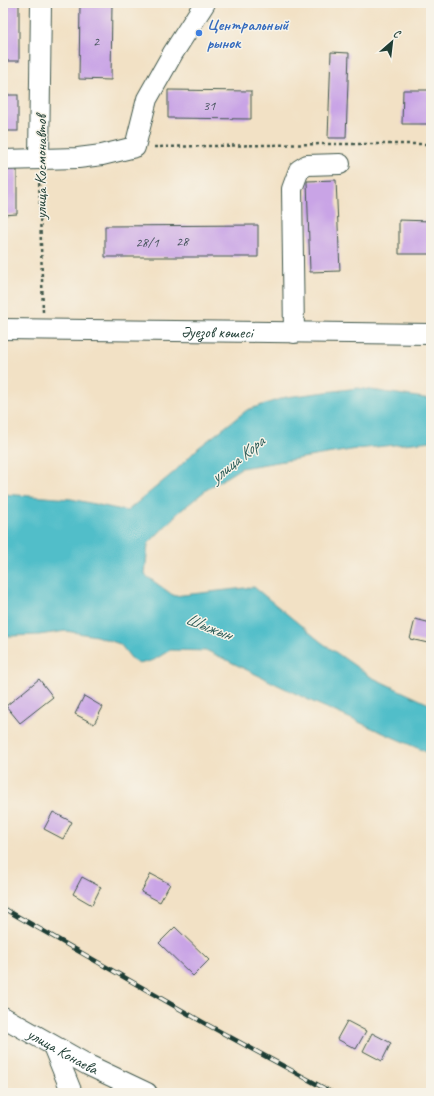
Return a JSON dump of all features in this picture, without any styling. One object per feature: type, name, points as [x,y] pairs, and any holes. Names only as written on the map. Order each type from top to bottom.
[{"type":"street","name":"улица Космонавтов","points":[[38,159],[41,3]]},
{"type":"street","points":[[3,160],[78,158],[102,155],[135,147],[141,129],[147,99],[173,53],[206,3]]},
{"type":"street","points":[[294,333],[292,189],[299,170],[307,165],[340,164]]},
{"type":"street","name":"Әуезов көшесі","points":[[3,329],[431,334]]},
{"type":"street","name":"улица Конаева","points":[[3,1017],[88,1065],[147,1093]]},
{"type":"street","points":[[54,1046],[72,1093]]},
{"type":"path","points":[[135,147],[431,144]]},
{"type":"path","name":"улица Космонавтов","points":[[38,159],[43,330]]},
{"type":"water","points":[[358,388],[431,399],[431,441],[357,449],[241,468],[206,490],[178,513],[148,544],[145,575],[174,596],[254,587],[321,642],[371,677],[431,705],[431,754],[313,702],[208,651],[170,650],[154,660],[139,664],[131,658],[120,644],[96,636],[66,631],[39,635],[9,636],[3,638],[3,494],[71,499],[127,511],[173,473],[198,448],[247,410],[286,397]]},
{"type":"building","points":[[3,3],[19,3],[19,61],[3,61]]},
{"type":"building","points":[[80,3],[112,3],[111,80],[79,79]]},
{"type":"building","points":[[331,52],[349,53],[346,138],[328,138]]},
{"type":"building","points":[[168,90],[251,91],[251,119],[168,118]]},
{"type":"building","points":[[403,90],[431,90],[431,124],[402,124]]},
{"type":"building","points":[[3,95],[18,95],[18,131],[3,131]]},
{"type":"building","points":[[3,167],[17,167],[17,214],[3,215]]},
{"type":"building","points":[[336,180],[340,271],[310,272],[307,181]]},
{"type":"building","points":[[399,220],[431,221],[431,254],[399,254]]},
{"type":"building","points":[[258,225],[258,257],[105,257],[105,226]]},
{"type":"building","points":[[3,240],[5,240],[4,260],[3,260]]},
{"type":"building","points":[[415,619],[431,623],[428,643],[410,639]]},
{"type":"building","points":[[39,679],[53,697],[20,723],[6,706]]},
{"type":"building","points":[[84,696],[103,707],[94,724],[75,714]]},
{"type":"building","points":[[53,812],[72,822],[63,839],[44,829]]},
{"type":"building","points":[[151,874],[170,884],[160,902],[141,892]]},
{"type":"building","points":[[82,877],[101,887],[92,905],[73,894]]},
{"type":"building","points":[[175,927],[209,960],[193,976],[159,943]]},
{"type":"building","points":[[347,1021],[366,1031],[356,1049],[337,1039]]},
{"type":"building","points":[[372,1033],[391,1043],[382,1061],[363,1051]]},
{"type":"railway","points":[[3,908],[206,1024],[333,1093]]},
{"type":"place","name":"Центральный рынок","points":[[199,33]]},
{"type":"water label","name":"улица Кора","points":[[237,459]]},
{"type":"water label","name":"Шыжын","points":[[209,626]]}]
